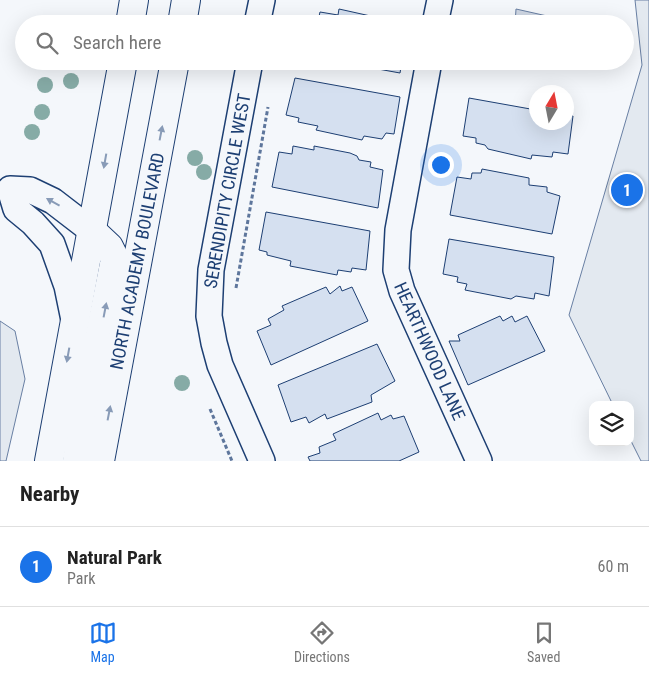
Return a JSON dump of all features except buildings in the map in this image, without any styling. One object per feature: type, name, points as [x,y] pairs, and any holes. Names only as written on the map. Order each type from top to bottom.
[{"type":"main road","points":[[132,15],[134,0]]},
{"type":"main road","points":[[184,15],[186,0]]},
{"type":"main road","points":[[49,461],[121,70]]},
{"type":"main road","name":"NORTH ACADEMY BOULEVARD","points":[[100,461],[173,70]]},
{"type":"main road","points":[[77,461],[83,419],[115,260],[109,246],[92,230]]},
{"type":"street","points":[[259,15],[262,0]]},
{"type":"street","points":[[437,15],[440,0]]},
{"type":"street","name":"SERENDIPITY CIRCLE WEST","points":[[248,70],[211,270],[209,316],[220,364],[262,461]]},
{"type":"street","name":"HEARTHWOOD LANE","points":[[427,70],[398,230],[396,270],[402,291],[479,461]]},
{"type":"street","points":[[74,320],[67,286],[52,244],[16,208],[10,189],[30,190],[53,201],[92,230]]},
{"type":"path","points":[[236,289],[269,99]]},
{"type":"path","points":[[210,410],[232,461]]},
{"type":"shaded area","points":[[635,0],[649,0],[649,461],[641,461],[634,446],[634,401],[611,401],[569,315],[642,65]]},
{"type":"shaded area","points":[[516,9],[543,15],[516,15]]},
{"type":"shaded area","points":[[0,321],[15,331],[25,379],[6,461],[0,461]]},
{"type":"place","name":"Natural Park","points":[[627,190]]}]
